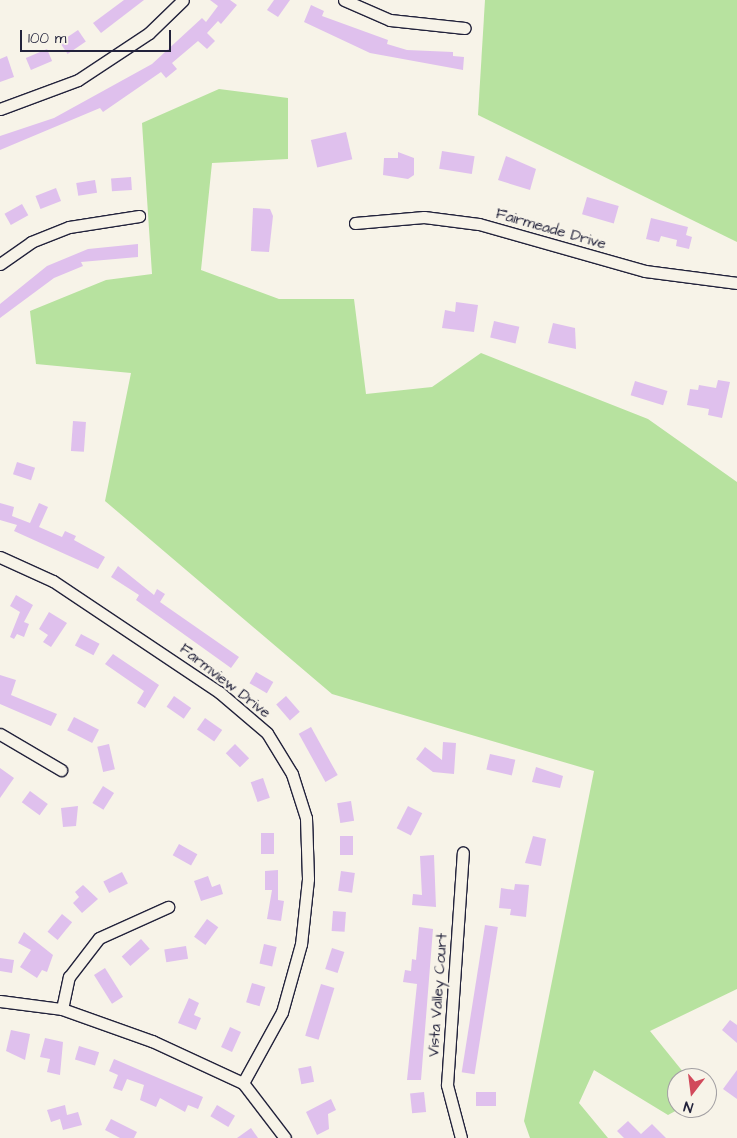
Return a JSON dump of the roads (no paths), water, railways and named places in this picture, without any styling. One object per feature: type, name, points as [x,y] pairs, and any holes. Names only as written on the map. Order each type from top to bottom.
[{"type":"street","points":[[0,109],[78,80],[149,33],[183,0]]},
{"type":"street","points":[[344,0],[390,20],[465,28]]},
{"type":"street","points":[[0,264],[31,242],[69,228],[139,216]]},
{"type":"street","name":"Fairmeade Drive","points":[[355,223],[424,217],[479,224],[645,271],[737,283]]},
{"type":"street","name":"Farmview Drive","points":[[0,556],[53,581],[219,692],[267,733],[292,774],[306,818],[308,879],[302,944],[282,1012],[243,1083]]},
{"type":"street","points":[[0,734],[61,770]]},
{"type":"street","name":"Vista Valley Court","points":[[461,1138],[447,1085],[463,853]]},
{"type":"street","points":[[62,1009],[69,977],[99,938],[168,907]]},
{"type":"street","points":[[0,1001],[62,1009],[152,1041],[243,1083],[285,1138]]}]
